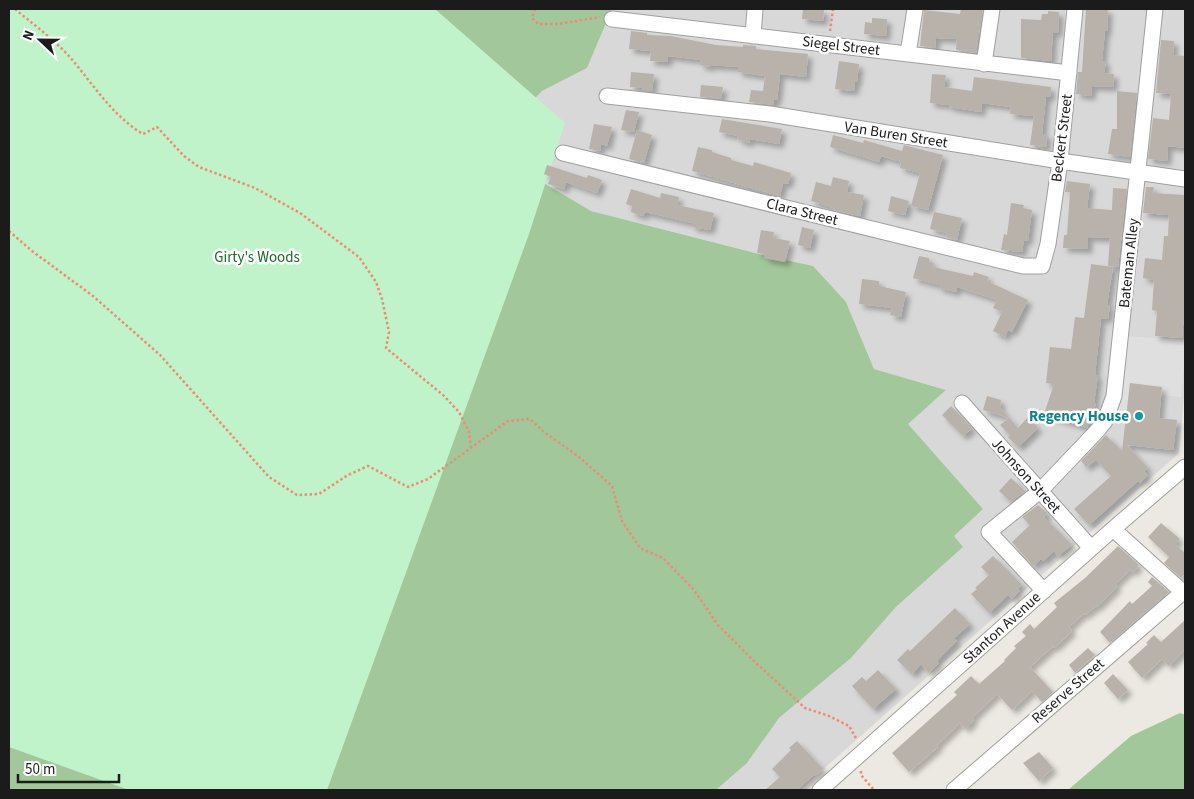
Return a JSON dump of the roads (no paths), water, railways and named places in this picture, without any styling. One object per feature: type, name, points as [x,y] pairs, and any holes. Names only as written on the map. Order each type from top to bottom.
[{"type":"street","points":[[753,36],[755,9]]},
{"type":"street","points":[[908,54],[915,9]]},
{"type":"street","points":[[984,64],[992,9]]},
{"type":"street","name":"Beckert Street","points":[[1042,266],[1048,244],[1060,161],[1075,9]]},
{"type":"street","name":"Bateman Alley","points":[[1044,590],[989,532],[1040,491],[1097,432],[1105,421],[1114,396],[1155,9]]},
{"type":"street","name":"Siegel Street","points":[[612,19],[1069,73]]},
{"type":"street","name":"Van Buren Street","points":[[606,96],[770,114],[1060,161],[1185,179]]},
{"type":"street","name":"Clara Street","points":[[563,153],[1023,266],[1042,266]]},
{"type":"street","name":"Johnson Street","points":[[962,403],[1091,548]]},
{"type":"street","name":"Stanton Avenue","points":[[820,790],[1091,548],[1185,467]]},
{"type":"street","points":[[1113,529],[1184,593]]},
{"type":"street","name":"Reserve Street","points":[[954,790],[1184,593]]},
{"type":"place","name":"Regency House","points":[[1139,416]]},
{"type":"park label","name":"Girty's Woods","points":[[257,257]]}]
